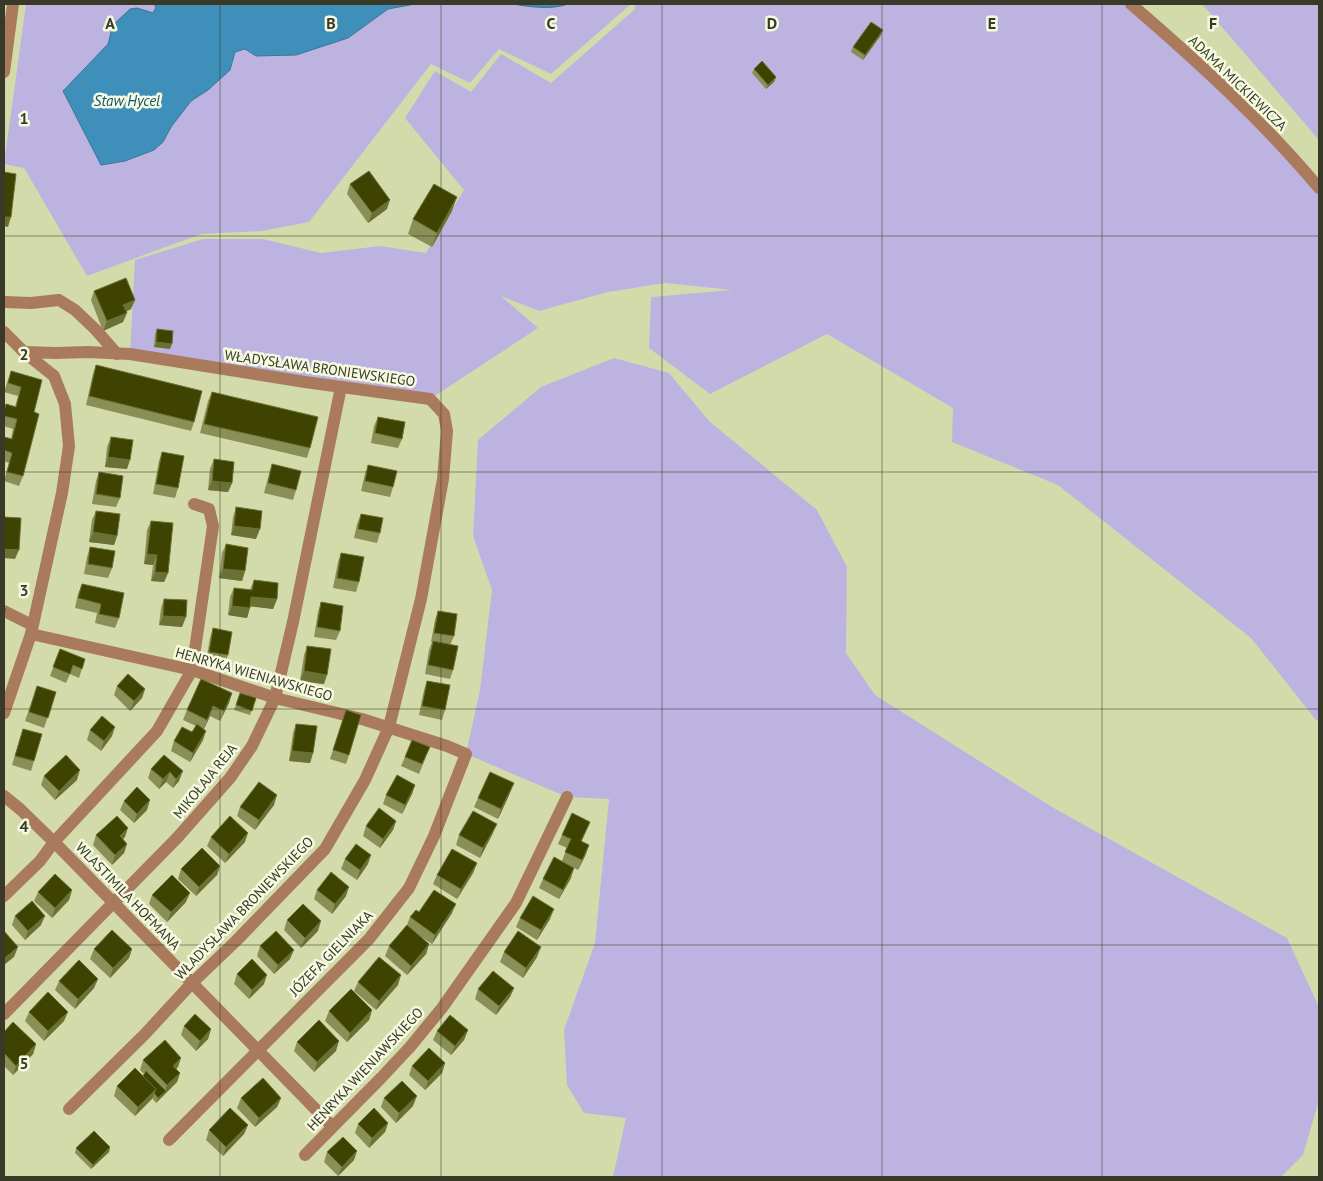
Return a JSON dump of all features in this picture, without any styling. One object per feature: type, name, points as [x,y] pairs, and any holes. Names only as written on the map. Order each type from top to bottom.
[{"type":"street","points":[[4,72],[13,4]]},
{"type":"street","name":"ADAMA MICKIEWICZA","points":[[1131,4],[1237,101],[1293,157],[1319,188]]},
{"type":"street","points":[[4,302],[31,303],[59,300],[75,310],[89,323],[117,354]]},
{"type":"street","points":[[4,332],[24,352],[54,376],[65,404],[69,446],[62,493],[32,630],[4,713]]},
{"type":"street","name":"WŁADYSŁAWA BRONIEWSKIEGO","points":[[24,352],[130,354],[430,399],[444,414],[447,431],[443,479],[421,599],[388,727],[365,780],[325,849],[192,983],[145,1034],[69,1109]]},
{"type":"street","name":"MIKOŁAJA REJA","points":[[4,1014],[177,838],[230,778],[252,746],[267,719],[275,698],[293,622],[341,387]]},
{"type":"street","points":[[4,896],[40,861],[54,842],[157,731],[192,670],[213,526],[210,509],[194,504]]},
{"type":"street","name":"HENRYKA WIENIAWSKIEGO","points":[[4,611],[32,630],[192,670],[275,698],[362,719],[447,746],[466,754]]},
{"type":"street","name":"JÓZEFA GIELNIAKA","points":[[169,1140],[368,939],[409,888],[434,836],[466,754]]},
{"type":"street","name":"WLASTIMILA HOFMANA","points":[[4,796],[54,842],[332,1126]]},
{"type":"street","name":"HENRYKA WIENIAWSKIEGO","points":[[305,1155],[393,1066],[442,1008],[516,902],[567,797]]},
{"type":"shaded area","points":[[26,4],[631,4],[551,74],[499,49],[470,83],[431,64],[309,222],[262,231],[201,234],[87,276],[24,168],[4,164]]},
{"type":"shaded area","points":[[635,4],[1125,4],[1148,19],[1319,188],[1319,722],[1251,638],[1058,485],[952,442],[953,408],[827,334],[710,394],[649,348],[651,297],[732,290],[665,283],[608,292],[539,311],[501,296],[538,328],[430,399],[130,354],[135,260],[203,239],[263,239],[321,253],[380,246],[426,253],[464,190],[405,118],[435,71],[471,92],[501,54],[551,83],[635,9]]},
{"type":"shaded area","points":[[1202,4],[1319,4],[1319,140]]},
{"type":"shaded area","points":[[614,358],[669,373],[709,421],[817,510],[847,567],[846,653],[875,695],[1052,807],[1287,938],[1319,1007],[1319,1100],[1303,1155],[1281,1177],[613,1177],[626,1118],[584,1113],[567,1085],[564,1030],[595,943],[609,799],[567,797],[466,754],[480,690],[492,590],[473,536],[478,440],[541,387]]},
{"type":"water","name":"Staw Hycel","points":[[154,4],[415,4],[388,9],[348,38],[296,55],[256,56],[245,49],[235,52],[230,70],[208,90],[191,101],[171,127],[163,142],[154,150],[125,161],[101,165],[63,91],[108,44],[113,25],[130,9],[137,8],[153,13],[156,7]]},
{"type":"water","points":[[513,4],[568,4],[534,7]]},
{"type":"building","points":[[871,22],[883,30],[865,55],[853,47]]},
{"type":"building","points":[[762,61],[776,77],[768,85],[754,69]]},
{"type":"building","points":[[369,171],[390,200],[372,213],[350,184]]},
{"type":"building","points":[[4,172],[16,174],[11,217],[4,217]]},
{"type":"building","points":[[434,184],[457,197],[437,233],[413,219]]},
{"type":"building","points":[[126,278],[135,300],[123,305],[127,313],[107,321],[94,291]]},
{"type":"building","points":[[157,329],[173,331],[172,344],[156,342]]},
{"type":"building","points":[[96,365],[202,391],[194,422],[89,396]]},
{"type":"building","points":[[11,371],[42,380],[34,412],[39,414],[23,476],[7,472],[12,453],[4,450],[4,437],[12,439],[17,419],[4,416],[6,404],[16,407],[21,387],[8,383]]},
{"type":"building","points":[[212,392],[318,417],[310,448],[204,424]]},
{"type":"building","points":[[378,417],[405,422],[402,439],[375,433]]},
{"type":"building","points":[[111,437],[133,440],[130,460],[108,457]]},
{"type":"building","points":[[162,452],[184,456],[178,488],[156,484]]},
{"type":"building","points":[[214,459],[234,462],[232,483],[212,481]]},
{"type":"building","points":[[272,464],[301,471],[296,490],[268,483]]},
{"type":"building","points":[[368,465],[397,471],[393,487],[365,481]]},
{"type":"building","points":[[99,472],[123,476],[120,498],[96,494]]},
{"type":"building","points":[[236,507],[262,511],[260,529],[234,526]]},
{"type":"building","points":[[96,511],[120,514],[117,536],[93,532]]},
{"type":"building","points":[[361,514],[383,518],[380,533],[358,529]]},
{"type":"building","points":[[4,517],[21,518],[19,550],[4,549]]},
{"type":"building","points":[[151,521],[173,523],[168,573],[155,572],[157,555],[147,554]]},
{"type":"building","points":[[226,544],[248,548],[245,571],[223,569]]},
{"type":"building","points":[[90,547],[115,551],[112,568],[88,564]]},
{"type":"building","points":[[341,553],[364,557],[359,582],[337,578]]},
{"type":"building","points":[[254,580],[278,583],[277,599],[251,597],[250,608],[232,606],[234,588],[252,590]]},
{"type":"building","points":[[82,584],[124,593],[119,618],[99,614],[101,604],[78,598]]},
{"type":"building","points":[[164,599],[187,600],[186,617],[163,616]]},
{"type":"building","points":[[321,602],[343,606],[340,631],[317,627]]},
{"type":"building","points":[[438,611],[457,614],[454,636],[434,633]]},
{"type":"building","points":[[213,628],[232,632],[228,655],[209,652]]},
{"type":"building","points":[[433,641],[458,646],[453,670],[428,665]]},
{"type":"building","points":[[307,646],[331,649],[327,675],[304,671]]},
{"type":"building","points":[[60,649],[85,659],[82,669],[73,665],[70,674],[53,667]]},
{"type":"building","points":[[128,674],[145,689],[134,701],[117,686]]},
{"type":"building","points":[[201,679],[232,693],[224,711],[213,706],[207,720],[187,710]]},
{"type":"building","points":[[427,681],[450,685],[445,710],[422,706]]},
{"type":"building","points":[[37,686],[56,692],[48,718],[29,712]]},
{"type":"building","points":[[240,693],[256,698],[252,711],[236,705]]},
{"type":"building","points":[[346,710],[361,715],[349,755],[333,750]]},
{"type":"building","points":[[102,716],[115,727],[104,741],[90,730]]},
{"type":"building","points":[[197,724],[206,731],[193,753],[174,741],[182,727],[192,732]]},
{"type":"building","points":[[296,724],[317,726],[313,753],[292,751]]},
{"type":"building","points":[[23,729],[42,734],[34,761],[15,756]]},
{"type":"building","points":[[412,740],[430,747],[422,764],[405,757]]},
{"type":"building","points":[[66,755],[80,770],[59,791],[44,776]]},
{"type":"building","points":[[164,755],[183,771],[176,779],[170,772],[163,779],[151,769]]},
{"type":"building","points":[[490,772],[514,783],[501,809],[478,798]]},
{"type":"building","points":[[397,775],[415,785],[405,805],[386,795]]},
{"type":"building","points":[[259,782],[277,795],[259,820],[240,807]]},
{"type":"building","points":[[137,787],[150,800],[137,814],[124,801]]},
{"type":"building","points":[[379,808],[396,821],[383,839],[366,826]]},
{"type":"building","points":[[473,811],[497,824],[483,848],[459,835]]},
{"type":"building","points":[[572,813],[590,822],[581,841],[589,845],[582,860],[565,852],[571,839],[562,835]]},
{"type":"building","points":[[117,816],[128,828],[120,836],[127,844],[115,855],[96,835]]},
{"type":"building","points":[[230,816],[248,833],[229,854],[211,837]]},
{"type":"building","points":[[356,844],[371,855],[360,870],[345,859]]},
{"type":"building","points":[[202,848],[220,866],[199,887],[181,869]]},
{"type":"building","points":[[452,849],[477,863],[461,889],[437,875]]},
{"type":"building","points":[[554,857],[574,868],[563,890],[543,879]]},
{"type":"building","points":[[331,872],[349,887],[335,904],[317,890]]},
{"type":"building","points":[[55,874],[72,890],[55,908],[38,892]]},
{"type":"building","points":[[172,875],[190,893],[171,912],[152,895]]},
{"type":"building","points":[[434,890],[456,904],[435,935],[410,917],[416,910],[419,912]]},
{"type":"building","points":[[533,896],[554,909],[541,930],[520,918]]},
{"type":"building","points":[[32,901],[45,916],[28,931],[15,916]]},
{"type":"building","points":[[303,904],[321,921],[305,938],[287,920]]},
{"type":"building","points":[[407,925],[429,944],[411,966],[389,946]]},
{"type":"building","points":[[112,930],[132,949],[113,968],[94,949]]},
{"type":"building","points":[[4,931],[18,947],[4,959]]},
{"type":"building","points":[[276,931],[294,950],[278,965],[260,946]]},
{"type":"building","points":[[518,931],[541,947],[526,968],[504,952]]},
{"type":"building","points":[[379,957],[401,975],[379,1001],[358,982]]},
{"type":"building","points":[[252,959],[267,975],[252,990],[237,974]]},
{"type":"building","points":[[79,960],[98,979],[78,999],[59,981]]},
{"type":"building","points":[[493,971],[514,988],[499,1006],[478,989]]},
{"type":"building","points":[[351,989],[372,1010],[350,1033],[329,1011]]},
{"type":"building","points":[[48,992],[68,1012],[48,1031],[29,1012]]},
{"type":"building","points":[[195,1014],[211,1029],[200,1041],[184,1026]]},
{"type":"building","points":[[450,1015],[468,1030],[455,1046],[437,1031]]},
{"type":"building","points":[[319,1020],[339,1041],[317,1062],[297,1042]]},
{"type":"building","points":[[13,1022],[36,1044],[16,1066],[4,1053],[4,1032]]},
{"type":"building","points":[[165,1040],[181,1058],[173,1066],[180,1073],[167,1085],[143,1060]]},
{"type":"building","points":[[429,1048],[445,1063],[428,1081],[412,1066]]},
{"type":"building","points":[[135,1068],[156,1089],[138,1107],[117,1086]]},
{"type":"building","points":[[146,1071],[166,1091],[158,1098],[154,1093],[156,1089],[143,1076]]},
{"type":"building","points":[[263,1078],[281,1098],[259,1118],[241,1098]]},
{"type":"building","points":[[402,1081],[417,1096],[399,1113],[384,1098]]},
{"type":"building","points":[[230,1108],[248,1125],[226,1147],[209,1130]]},
{"type":"building","points":[[374,1108],[388,1123],[372,1138],[358,1124]]},
{"type":"building","points":[[94,1131],[110,1147],[93,1165],[76,1148]]},
{"type":"building","points":[[343,1137],[357,1151],[342,1167],[327,1152]]}]
